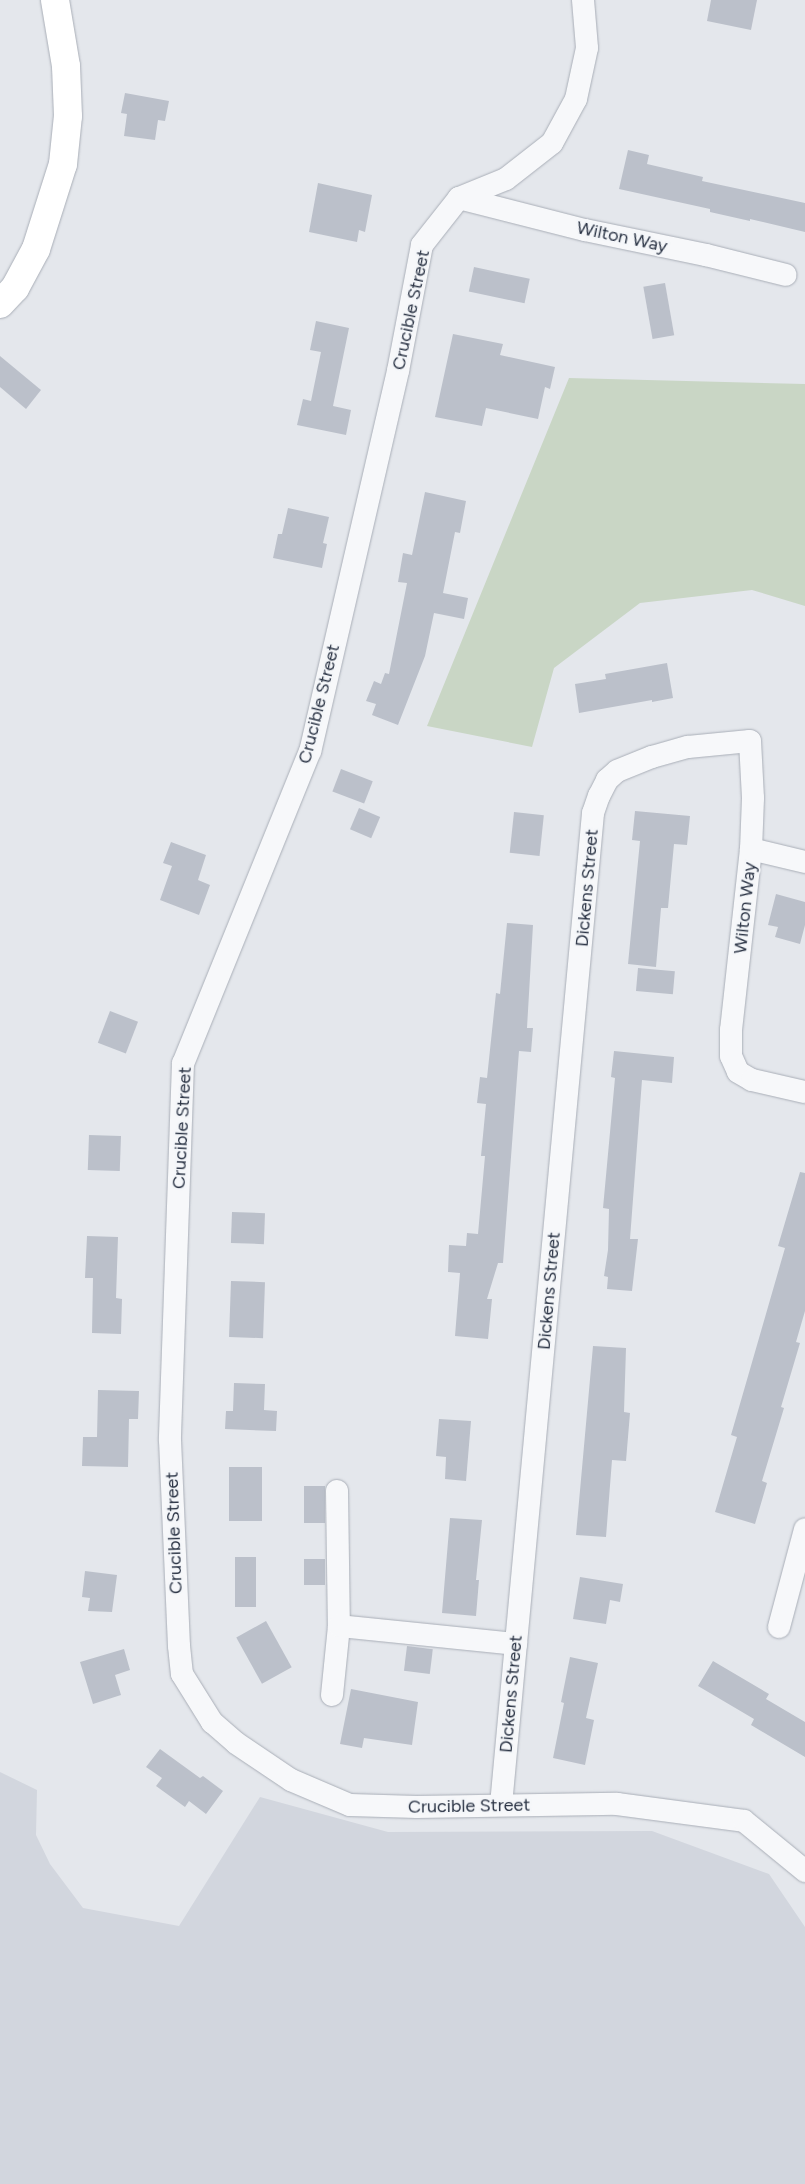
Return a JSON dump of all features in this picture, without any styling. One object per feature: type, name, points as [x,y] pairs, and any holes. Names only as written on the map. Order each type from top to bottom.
[{"type":"street","points":[[0,304],[15,288],[36,249],[64,164],[68,116],[66,66],[55,0]]},
{"type":"street","name":"Crucible Street","points":[[583,0],[587,48],[576,99],[552,143],[506,179],[459,198],[422,245],[398,371],[310,751],[183,1063],[170,1440],[179,1646],[182,1674],[212,1722],[236,1743],[291,1780],[350,1805],[417,1807],[616,1804],[744,1821],[805,1871]]},
{"type":"street","name":"Wilton Way","points":[[459,198],[585,230],[786,274]]},
{"type":"street","name":"Wilton Way","points":[[607,780],[616,771],[652,757],[688,747],[750,741],[751,849],[731,1030],[731,1056],[738,1072],[752,1080],[805,1092]]},
{"type":"street","name":"Dickens Street","points":[[501,1805],[593,813],[598,796],[607,780]]},
{"type":"street","points":[[751,849],[805,862]]},
{"type":"street","points":[[332,1695],[339,1626],[337,1491]]},
{"type":"street","points":[[779,1627],[805,1528]]},
{"type":"street","points":[[339,1626],[516,1644]]},
{"type":"shaded area","points":[[0,1772],[37,1790],[36,1835],[50,1864],[83,1908],[179,1926],[260,1797],[388,1832],[652,1831],[769,1874],[805,1927],[805,2184],[0,2184]]},
{"type":"green space","points":[[569,378],[805,384],[805,606],[752,590],[640,603],[554,668],[532,747],[427,726]]},
{"type":"building","points":[[711,0],[757,0],[751,30],[707,21]]},
{"type":"building","points":[[125,93],[169,101],[165,121],[158,120],[155,140],[124,136],[127,114],[121,113]]},
{"type":"building","points":[[628,150],[649,155],[647,164],[703,177],[702,181],[805,203],[805,232],[710,212],[710,209],[619,189]]},
{"type":"building","points":[[318,183],[372,195],[365,232],[359,230],[357,242],[309,232]]},
{"type":"building","points":[[474,267],[530,279],[525,303],[469,291]]},
{"type":"building","points":[[665,283],[674,335],[653,339],[643,287]]},
{"type":"building","points":[[316,321],[349,328],[333,406],[351,410],[346,435],[297,425],[303,399],[311,401],[321,352],[310,350]]},
{"type":"building","points":[[453,334],[503,344],[500,355],[555,367],[550,389],[545,387],[538,419],[486,408],[482,426],[435,417]]},
{"type":"building","points":[[0,356],[41,390],[26,409],[0,387]]},
{"type":"building","points":[[425,492],[466,501],[460,533],[455,532],[443,593],[468,598],[464,619],[434,613],[425,656],[398,725],[372,715],[376,704],[366,701],[374,681],[381,684],[385,673],[389,674],[407,583],[398,582],[403,553],[412,555]]},
{"type":"building","points":[[288,508],[329,517],[323,543],[327,544],[322,568],[273,558],[278,534],[282,534]]},
{"type":"building","points":[[667,663],[673,698],[579,713],[575,684],[606,679],[605,674]]},
{"type":"building","points":[[341,769],[373,781],[364,804],[332,791]]},
{"type":"building","points":[[359,808],[380,817],[371,838],[350,829]]},
{"type":"building","points":[[635,811],[690,816],[687,845],[674,844],[668,908],[661,908],[656,967],[628,964],[640,841],[632,840]]},
{"type":"building","points":[[514,812],[544,815],[540,856],[510,853]]},
{"type":"building","points":[[171,842],[206,855],[198,880],[210,885],[199,915],[160,900],[172,866],[163,863]]},
{"type":"building","points":[[776,894],[805,902],[805,925],[800,944],[775,937],[778,927],[768,925]]},
{"type":"building","points":[[507,923],[533,925],[527,1028],[533,1028],[531,1052],[519,1051],[503,1263],[498,1263],[487,1299],[492,1299],[488,1339],[455,1336],[460,1273],[448,1272],[449,1245],[466,1246],[467,1233],[478,1234],[485,1156],[481,1156],[486,1104],[477,1103],[480,1077],[487,1078],[496,993],[500,994]]},
{"type":"building","points":[[638,968],[675,971],[673,994],[636,991]]},
{"type":"building","points":[[110,1011],[138,1022],[126,1053],[98,1043]]},
{"type":"building","points":[[614,1051],[674,1057],[672,1083],[642,1080],[630,1239],[638,1239],[632,1291],[607,1289],[608,1277],[604,1276],[608,1250],[609,1209],[603,1208],[615,1078],[611,1077]]},
{"type":"building","points":[[89,1135],[121,1136],[120,1171],[88,1170]]},
{"type":"building","points":[[800,1172],[805,1173],[805,1311],[796,1342],[800,1343],[781,1407],[784,1408],[762,1481],[767,1483],[755,1524],[715,1512],[737,1437],[731,1435],[785,1248],[778,1246]]},
{"type":"building","points":[[232,1212],[265,1213],[264,1244],[231,1243]]},
{"type":"building","points":[[87,1236],[118,1237],[116,1298],[122,1299],[121,1334],[92,1333],[93,1278],[85,1278]]},
{"type":"building","points":[[231,1281],[265,1282],[263,1338],[229,1337]]},
{"type":"building","points":[[593,1346],[626,1348],[624,1412],[630,1413],[626,1461],[612,1460],[606,1537],[576,1535]]},
{"type":"building","points":[[234,1383],[265,1384],[264,1410],[277,1411],[276,1431],[225,1429],[226,1411],[233,1411]]},
{"type":"building","points":[[98,1390],[139,1391],[138,1419],[129,1419],[128,1467],[82,1466],[83,1437],[97,1437]]},
{"type":"building","points":[[439,1419],[471,1421],[466,1481],[445,1479],[446,1457],[436,1456]]},
{"type":"building","points":[[229,1467],[262,1467],[262,1521],[229,1521]]},
{"type":"building","points":[[304,1486],[325,1486],[325,1523],[304,1523]]},
{"type":"building","points":[[450,1518],[482,1520],[476,1580],[479,1580],[476,1616],[442,1613]]},
{"type":"building","points":[[235,1557],[256,1557],[256,1607],[235,1607]]},
{"type":"building","points":[[304,1559],[325,1559],[325,1585],[304,1585]]},
{"type":"building","points":[[85,1571],[117,1575],[112,1612],[88,1611],[90,1598],[82,1597]]},
{"type":"building","points":[[580,1577],[623,1584],[620,1602],[610,1600],[606,1624],[573,1619]]},
{"type":"building","points":[[266,1621],[292,1667],[262,1684],[236,1637]]},
{"type":"building","points":[[407,1646],[433,1649],[430,1674],[404,1671]]},
{"type":"building","points":[[124,1649],[130,1670],[115,1675],[121,1695],[93,1704],[80,1662]]},
{"type":"building","points":[[570,1657],[598,1663],[586,1718],[594,1720],[585,1765],[553,1758],[564,1703],[561,1702]]},
{"type":"building","points":[[713,1661],[769,1694],[766,1699],[805,1722],[805,1757],[751,1725],[754,1719],[698,1686]]},
{"type":"building","points":[[351,1689],[418,1702],[412,1745],[364,1738],[362,1748],[340,1744]]},
{"type":"building","points":[[160,1749],[200,1778],[203,1776],[223,1791],[206,1814],[189,1801],[185,1807],[156,1786],[162,1778],[146,1767]]}]
